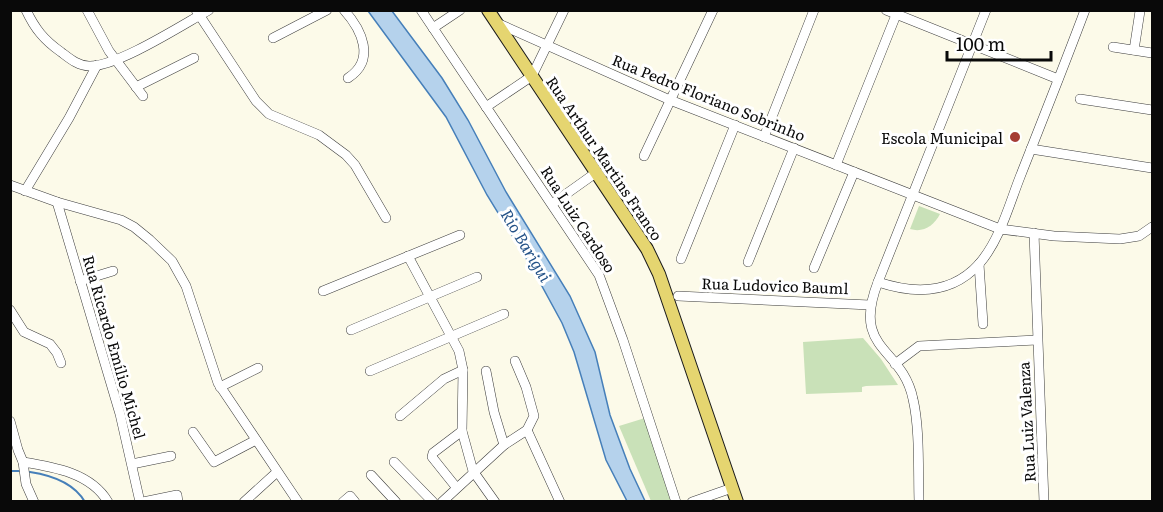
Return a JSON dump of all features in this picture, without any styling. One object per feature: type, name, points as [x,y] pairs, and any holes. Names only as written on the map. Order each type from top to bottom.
[{"type":"main road","name":"Rua Arthur Martins Franco","points":[[488,10],[641,238],[654,261],[737,501]]},
{"type":"street","points":[[26,10],[45,41],[80,64],[97,65],[115,61],[198,13],[209,10]]},
{"type":"street","points":[[87,10],[115,61],[143,96]]},
{"type":"street","points":[[273,38],[327,10]]},
{"type":"street","points":[[344,10],[358,29],[364,51],[364,58],[359,69],[348,78]]},
{"type":"street","name":"Rua Luiz Cardoso","points":[[421,10],[594,266],[605,289],[676,501]]},
{"type":"street","points":[[433,28],[460,10]]},
{"type":"street","points":[[486,107],[532,76],[564,10]]},
{"type":"street","points":[[644,156],[713,10]]},
{"type":"street","points":[[764,137],[814,10]]},
{"type":"street","points":[[886,10],[1058,79]]},
{"type":"street","points":[[919,501],[913,398],[906,381],[873,333],[870,323],[870,304],[986,10]]},
{"type":"street","points":[[878,282],[913,291],[935,289],[953,282],[979,264],[1000,229],[1085,10]]},
{"type":"street","points":[[1134,50],[1140,11]]},
{"type":"street","points":[[198,13],[256,102],[269,114],[319,135],[346,156],[354,165],[386,218]]},
{"type":"street","points":[[836,165],[897,13]]},
{"type":"street","name":"Rua Pedro Floriano Sobrinho","points":[[496,23],[670,100],[1000,229],[1079,237],[1130,238],[1139,236],[1152,227]]},
{"type":"street","points":[[1113,47],[1152,53]]},
{"type":"street","points":[[136,87],[194,58]]},
{"type":"street","points":[[25,191],[69,118],[97,65]]},
{"type":"street","points":[[1080,99],[1152,110]]},
{"type":"street","points":[[681,259],[735,125]]},
{"type":"street","points":[[748,262],[794,148]]},
{"type":"street","points":[[1031,149],[1152,168]]},
{"type":"street","points":[[552,204],[597,172]]},
{"type":"street","points":[[814,268],[854,172]]},
{"type":"street","points":[[10,185],[57,202],[121,220],[134,227],[172,261],[189,293],[220,387],[298,501]]},
{"type":"street","name":"Rua Ricardo Emílio Michel","points":[[57,202],[141,501]]},
{"type":"street","name":"Rua Luiz Valenza","points":[[1034,233],[1044,501]]},
{"type":"street","points":[[323,291],[460,235]]},
{"type":"street","points":[[408,256],[453,336],[459,351],[463,370],[462,431],[473,471],[495,501]]},
{"type":"street","points":[[979,264],[983,324]]},
{"type":"street","points":[[80,281],[113,271]]},
{"type":"street","points":[[351,330],[477,277]]},
{"type":"street","name":"Rua Ludovico Bauml","points":[[678,296],[870,304]]},
{"type":"street","points":[[10,310],[20,328],[28,336],[50,344],[61,363]]},
{"type":"street","points":[[370,371],[504,314]]},
{"type":"street","points":[[895,364],[919,346],[1037,340]]},
{"type":"street","points":[[442,501],[504,445],[527,430],[534,416],[526,387],[515,361]]},
{"type":"street","points":[[220,387],[258,368]]},
{"type":"street","points":[[400,416],[444,379],[463,370]]},
{"type":"street","points":[[486,370],[494,412],[504,445]]},
{"type":"street","points":[[10,421],[23,462],[26,484],[34,501]]},
{"type":"street","points":[[527,430],[560,501]]},
{"type":"street","points":[[456,487],[432,457],[433,453],[462,431]]},
{"type":"street","points":[[193,432],[214,462],[256,440]]},
{"type":"street","points":[[132,464],[171,456]]},
{"type":"street","points":[[23,462],[59,469],[78,476],[95,487],[108,501]]},
{"type":"street","points":[[394,462],[433,501]]},
{"type":"street","points":[[244,501],[278,472]]},
{"type":"street","points":[[372,475],[396,501]]},
{"type":"street","points":[[692,501],[732,488]]},
{"type":"street","points":[[141,501],[177,495],[178,501]]},
{"type":"green space","points":[[919,206],[940,214],[928,228],[910,229]]},
{"type":"green space","points":[[863,338],[881,359],[898,385],[866,386],[862,387],[862,392],[806,394],[803,342]]},
{"type":"green space","points":[[645,418],[673,501],[651,501],[619,426]]},
{"type":"water","name":"Rio Barigui","points":[[368,11],[392,11],[442,78],[468,120],[506,192],[570,296],[595,352],[610,415],[630,469],[645,501],[627,501],[606,460],[574,352],[562,323],[532,268],[487,195],[446,117]]},
{"type":"waterway","points":[[10,471],[20,471]]},
{"type":"waterway","points":[[30,472],[61,481],[75,490],[85,502]]},
{"type":"place","name":"Escola Municipal","points":[[1015,137]]}]
